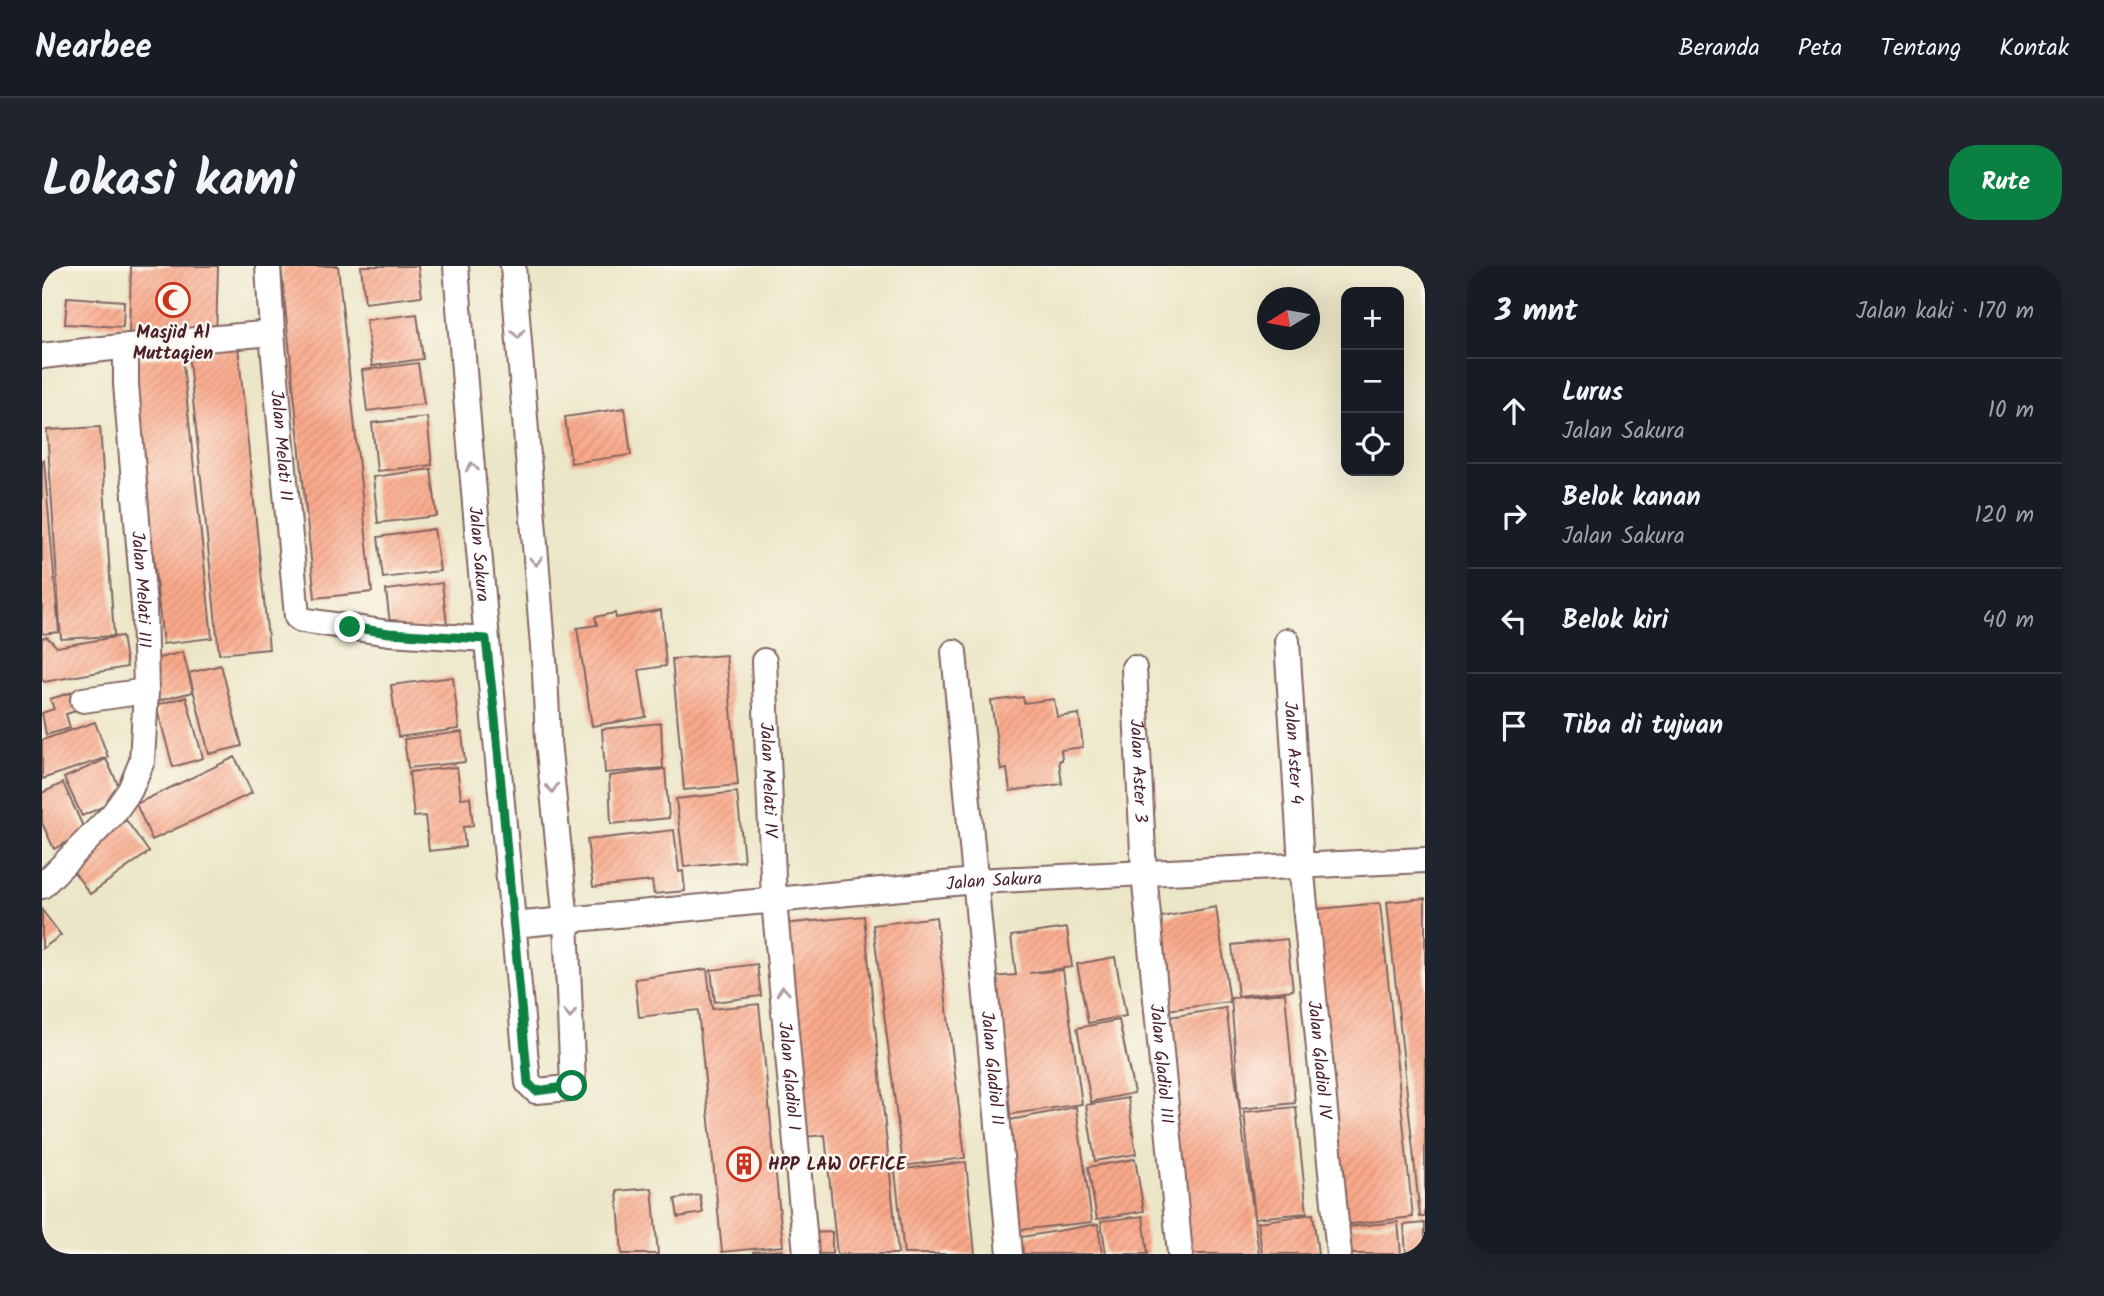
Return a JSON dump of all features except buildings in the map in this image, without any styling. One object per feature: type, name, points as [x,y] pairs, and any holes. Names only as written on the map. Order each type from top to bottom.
[{"type":"street","name":"Jalan Melati II","points":[[268,266],[271,333],[297,617],[306,621],[389,633],[486,639]]},
{"type":"street","name":"Jalan Sakura","points":[[456,266],[486,639],[528,1083],[536,1091],[570,1088],[573,1083],[566,922],[548,741],[513,266]]},
{"type":"street","points":[[42,356],[271,333]]},
{"type":"street","name":"Jalan Melati III","points":[[42,886],[113,814],[130,790],[142,761],[146,691],[143,594],[126,384],[129,346]]},
{"type":"street","name":"Jalan Aster 4","points":[[1287,641],[1301,864]]},
{"type":"street","name":"Jalan Gladiol II","points":[[954,652],[1010,1254]]},
{"type":"street","name":"Jalan Melati IV","points":[[764,661],[774,900]]},
{"type":"street","name":"Jalan Aster 3","points":[[1134,668],[1144,873]]},
{"type":"street","points":[[83,700],[146,691]]},
{"type":"street","name":"Jalan Sakura","points":[[513,925],[975,881],[1425,860]]},
{"type":"street","name":"Jalan Gladiol IV","points":[[1301,864],[1339,1254]]},
{"type":"street","name":"Jalan Gladiol III","points":[[1144,873],[1180,1254]]},
{"type":"street","name":"Jalan Gladiol I","points":[[774,900],[806,1254]]},
{"type":"place","name":"Masjid Al Muttaqien","points":[[173,300]]},
{"type":"place","name":"HPP LAW OFFICE","points":[[744,1164]]},
{"type":"route","points":[[350,627],[389,633],[486,639],[528,1083],[536,1091],[572,1086]]}]
